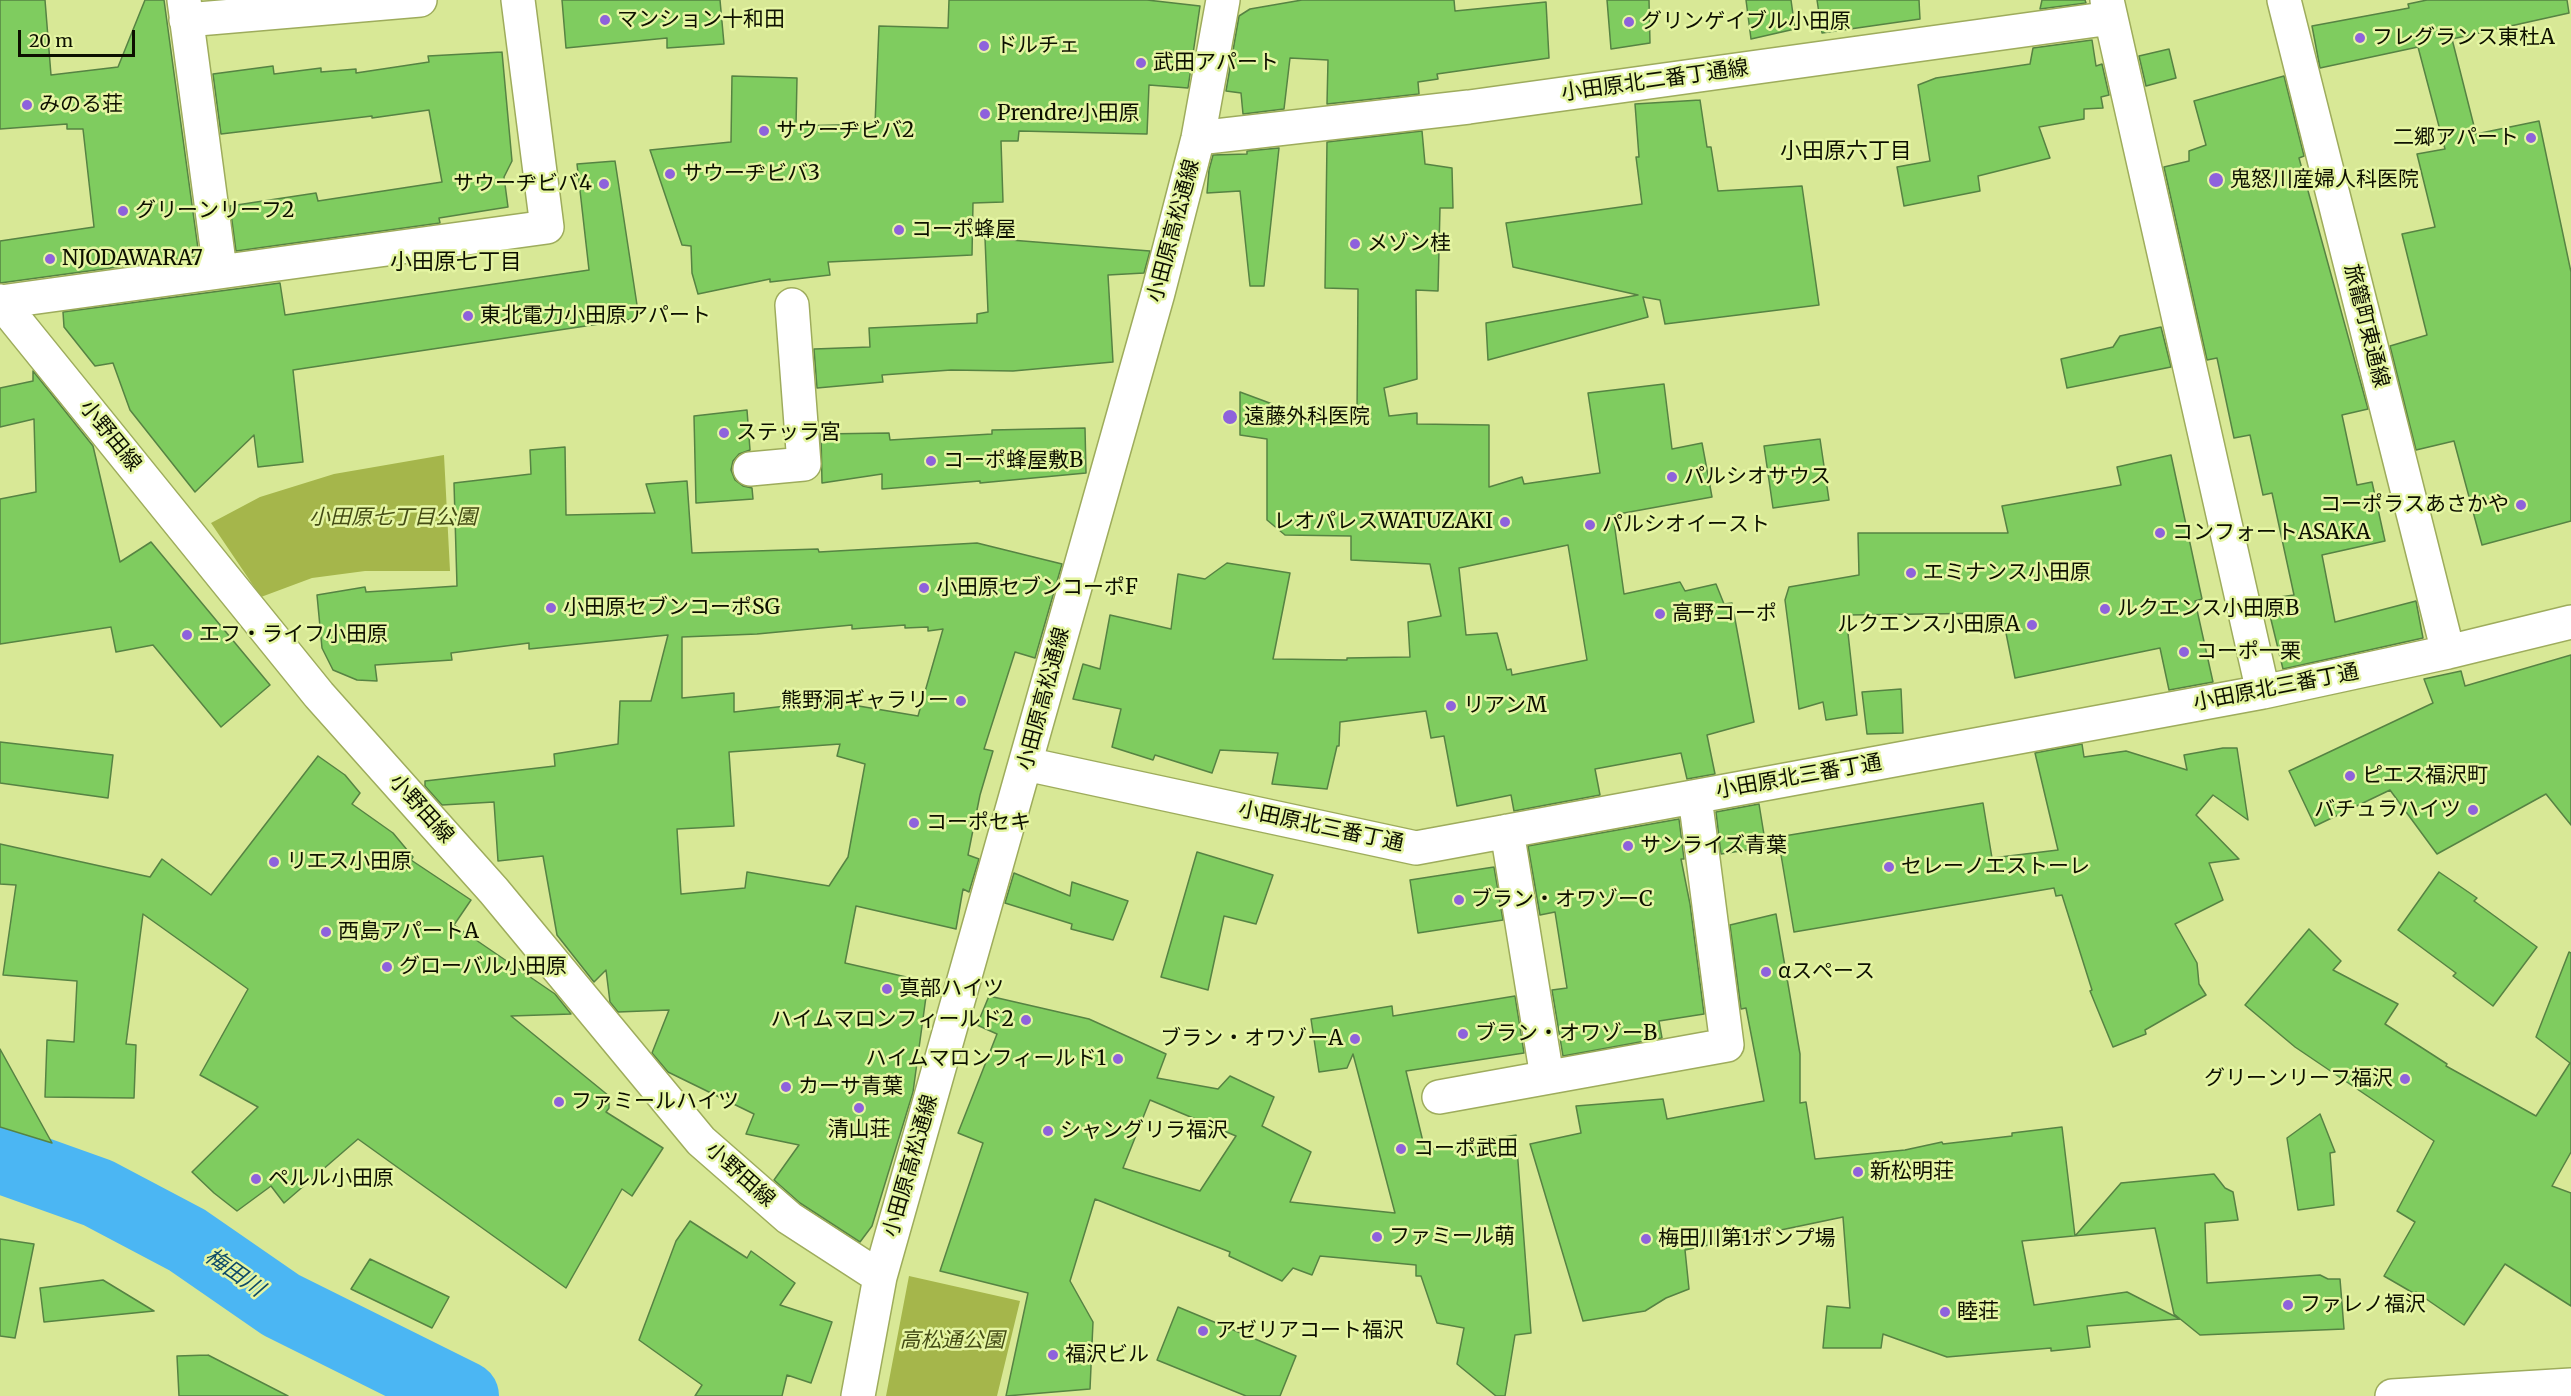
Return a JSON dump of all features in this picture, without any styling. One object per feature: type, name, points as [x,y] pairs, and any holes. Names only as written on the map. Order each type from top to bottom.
[{"type":"street","points":[[220,270],[185,10],[420,0]]},
{"type":"street","points":[[1,301],[547,227],[518,0]]},
{"type":"street","name":"小田原高松通線","points":[[858,1396],[880,1278],[1158,293],[1198,138],[1223,0]]},
{"type":"street","name":"旅籠町東通線","points":[[2284,0],[2448,652]]},
{"type":"street","points":[[2109,9],[2263,692]]},
{"type":"street","name":"小田原北二番丁通線","points":[[1198,138],[1481,106],[2109,9]]},
{"type":"street","name":"小野田線","points":[[1,301],[319,695],[494,891],[701,1141],[789,1218],[880,1278]]},
{"type":"street","points":[[750,469],[804,464],[792,305]]},
{"type":"street","name":"小田原北三番丁通","points":[[1026,764],[1416,848],[2263,692],[2448,652],[2571,622]]},
{"type":"street","points":[[1439,1097],[1727,1045],[1695,796]]},
{"type":"street","points":[[1507,831],[1547,1077]]},
{"type":"street","points":[[2392,1396],[2571,1385]]},
{"type":"green space","name":"小田原七丁目公園","points":[[444,455],[450,571],[365,571],[312,578],[261,597],[211,523],[260,497],[334,474]]},
{"type":"green space","name":"高松通公園","points":[[909,1276],[1020,1301],[997,1396],[886,1396]]},
{"type":"building","points":[[0,0],[45,0],[51,75],[118,67],[145,0],[164,0],[199,256],[0,283],[0,241],[94,227],[83,129],[67,129],[67,124],[0,129]]},
{"type":"building","points":[[562,0],[720,0],[724,44],[667,48],[667,38],[566,48]]},
{"type":"building","points":[[949,0],[1147,0],[1200,6],[1188,88],[1149,85],[1147,134],[1019,131],[1018,141],[1001,141],[1003,202],[973,203],[972,255],[828,262],[830,275],[770,282],[770,279],[698,294],[692,273],[691,246],[682,245],[650,150],[731,142],[732,76],[797,78],[796,126],[875,124],[879,26],[948,28]]},
{"type":"building","points":[[1302,0],[1454,0],[1455,11],[1546,2],[1549,58],[1437,74],[1438,79],[1418,82],[1419,94],[1327,104],[1328,60],[1290,58],[1284,109],[1243,114],[1241,93],[1226,91],[1239,16],[1250,9]]},
{"type":"building","name":"グリンゲイブル小田原","points":[[1607,0],[1649,0],[1650,43],[1611,49]]},
{"type":"building","points":[[1746,0],[1791,0],[1795,29],[1751,39]]},
{"type":"building","points":[[1817,0],[1919,0],[1920,19],[1822,33]]},
{"type":"building","points":[[2042,0],[2085,0],[2086,3],[2040,9]]},
{"type":"building","points":[[2427,0],[2567,0],[2569,13],[2452,39],[2476,134],[2539,121],[2571,272],[2571,521],[2482,545],[2454,441],[2416,450],[2390,346],[2427,335],[2402,234],[2435,227],[2417,154],[2445,149],[2418,47],[2320,68],[2312,26],[2409,8],[2408,4]]},
{"type":"building","points":[[2092,40],[2096,66],[2102,64],[2109,95],[2101,97],[2103,108],[2084,109],[2084,119],[2039,127],[2050,158],[1978,176],[1980,191],[1904,206],[1897,167],[1930,161],[1918,85],[1936,78],[2030,64],[2033,48]]},
{"type":"building","points":[[2169,49],[2176,78],[2146,86],[2139,56]]},
{"type":"building","points":[[502,52],[512,161],[504,177],[508,207],[439,218],[440,223],[236,251],[230,206],[316,193],[318,201],[442,182],[429,110],[221,134],[213,74],[273,66],[274,74],[321,68],[321,72],[356,69],[356,73],[429,62],[428,56]]},
{"type":"building","points":[[2284,76],[2304,156],[2299,158],[2368,409],[2342,415],[2357,485],[2372,482],[2385,541],[2322,555],[2335,622],[2416,601],[2423,638],[2283,669],[2266,599],[2294,595],[2272,493],[2263,495],[2250,435],[2234,438],[2217,358],[2207,360],[2164,167],[2189,161],[2189,151],[2206,145],[2194,101]]},
{"type":"building","points":[[1700,100],[1707,147],[1711,147],[1718,191],[1802,186],[1819,305],[1665,324],[1660,300],[1643,297],[1648,317],[1488,360],[1486,323],[1638,295],[1513,267],[1506,223],[1642,204],[1636,157],[1639,157],[1635,104]]},
{"type":"building","points":[[1422,131],[1425,164],[1452,168],[1453,208],[1440,208],[1438,291],[1416,290],[1417,379],[1384,388],[1389,416],[1417,413],[1417,424],[1489,425],[1489,487],[1522,477],[1524,484],[1600,473],[1588,393],[1664,384],[1672,449],[1702,443],[1712,497],[1613,515],[1624,594],[1680,582],[1685,591],[1716,584],[1724,604],[1732,603],[1754,722],[1707,735],[1715,774],[1687,779],[1681,753],[1595,769],[1600,795],[1514,811],[1511,795],[1457,806],[1444,736],[1431,738],[1426,711],[1340,722],[1339,746],[1337,746],[1327,789],[1272,784],[1278,753],[1220,750],[1212,773],[1155,755],[1153,760],[1112,747],[1121,709],[1073,699],[1083,664],[1100,669],[1110,615],[1171,629],[1178,574],[1205,579],[1227,563],[1290,573],[1273,659],[1347,660],[1347,658],[1410,657],[1408,622],[1441,616],[1430,564],[1351,560],[1351,536],[1285,535],[1267,520],[1267,439],[1240,435],[1240,392],[1275,405],[1275,415],[1352,421],[1352,416],[1357,416],[1358,289],[1325,288],[1327,142]],"holes":[[[1568,545],[1587,660],[1512,675],[1511,669],[1507,670],[1497,633],[1466,635],[1459,568]]]},
{"type":"building","points":[[1279,148],[1264,286],[1250,286],[1240,191],[1207,193],[1209,170],[1213,155],[1247,154],[1247,151]]},
{"type":"building","points":[[615,161],[639,318],[293,370],[303,462],[258,467],[254,435],[195,492],[130,410],[113,363],[95,366],[64,327],[63,312],[280,283],[285,315],[589,270],[577,164]]},
{"type":"building","points":[[985,238],[1150,251],[1144,273],[1108,275],[1113,362],[1013,371],[951,370],[882,375],[883,382],[817,388],[814,349],[870,347],[869,328],[977,323],[977,314],[988,312]]},
{"type":"building","points":[[2161,327],[2171,367],[2067,388],[2061,359],[2113,347],[2120,336]]},
{"type":"building","points":[[33,371],[93,446],[120,562],[151,542],[270,685],[221,727],[153,645],[116,652],[111,627],[0,644],[0,499],[36,492],[34,419],[0,427],[0,388],[33,381]]},
{"type":"building","points":[[747,410],[750,450],[739,454],[733,461],[731,470],[735,480],[743,486],[752,488],[753,499],[696,503],[694,416]]},
{"type":"building","points":[[1085,428],[1086,473],[882,489],[882,474],[822,483],[821,434],[889,433],[890,440],[992,434],[992,430]]},
{"type":"building","points":[[1820,439],[1829,500],[1773,508],[1764,446]]},
{"type":"building","points":[[565,447],[566,515],[655,513],[646,484],[687,481],[692,553],[818,549],[819,552],[977,543],[1062,564],[1035,658],[1015,652],[984,749],[993,751],[980,795],[968,855],[979,859],[969,892],[963,889],[956,929],[856,906],[845,963],[928,982],[913,1092],[872,1226],[860,1242],[800,1203],[774,1180],[799,1145],[746,1134],[754,1114],[668,1072],[652,1053],[669,1010],[618,1012],[610,1002],[606,970],[594,982],[557,935],[543,856],[498,861],[494,802],[442,805],[425,786],[425,781],[555,766],[554,754],[618,744],[620,701],[651,701],[668,635],[529,649],[529,643],[451,653],[452,660],[375,665],[377,681],[357,680],[333,670],[322,648],[317,595],[365,587],[366,592],[457,586],[454,483],[531,474],[530,450]],"holes":[[[852,625],[852,629],[905,625],[905,628],[928,627],[928,631],[943,629],[918,716],[829,701],[734,712],[734,693],[682,698],[682,637],[757,634]],[[840,744],[837,756],[865,764],[848,857],[829,886],[747,872],[745,888],[681,894],[677,829],[734,826],[729,752]]]},
{"type":"building","points":[[2171,455],[2202,599],[2195,601],[2213,682],[2169,690],[2160,648],[2015,678],[2002,613],[1846,615],[1857,715],[1826,720],[1823,702],[1799,709],[1785,600],[1789,587],[1859,575],[1858,533],[2008,533],[2002,506],[2121,485],[2117,467]]},
{"type":"building","points":[[2571,655],[2571,825],[2546,794],[2437,854],[2390,790],[2315,826],[2289,771],[2433,703],[2424,679],[2461,671],[2465,686]]},
{"type":"building","points":[[1901,689],[1903,733],[1867,734],[1862,692]]},
{"type":"building","points":[[0,742],[113,755],[108,798],[0,783]]},
{"type":"building","points":[[2082,744],[2084,757],[2126,751],[2187,770],[2184,755],[2223,748],[2237,748],[2248,820],[2213,795],[2196,815],[2239,859],[2209,863],[2223,900],[2175,924],[2197,963],[2199,984],[2206,995],[2145,1030],[2146,1034],[2113,1047],[2090,991],[2092,990],[2062,895],[2056,896],[2054,888],[1794,932],[1778,837],[1983,803],[1992,858],[2058,850],[2035,753]]},
{"type":"building","points":[[318,756],[345,775],[360,793],[352,804],[393,833],[413,857],[411,860],[471,900],[454,925],[555,994],[571,1014],[511,1016],[609,1096],[609,1108],[606,1112],[663,1148],[632,1196],[622,1189],[566,1288],[358,1139],[284,1203],[271,1186],[237,1211],[214,1193],[192,1172],[258,1107],[200,1075],[248,989],[143,914],[126,1044],[136,1045],[134,1098],[45,1097],[47,1040],[74,1042],[77,981],[3,975],[16,885],[0,884],[0,844],[150,877],[162,859],[211,895]]},
{"type":"building","points":[[1759,804],[1766,847],[1721,854],[1716,812]]},
{"type":"building","points":[[1679,819],[1684,859],[1681,859],[1690,904],[1704,1014],[1659,1021],[1662,1038],[1563,1056],[1552,990],[1567,988],[1555,912],[1540,915],[1528,846]]},
{"type":"building","points":[[1197,852],[1273,875],[1256,924],[1224,916],[1208,990],[1161,977]]},
{"type":"building","name":"ブラン・オワゾーC","points":[[1494,867],[1503,920],[1418,933],[1410,880]]},
{"type":"building","points":[[2439,872],[2477,898],[2474,901],[2537,947],[2493,1006],[2453,976],[2456,973],[2398,930]]},
{"type":"building","points":[[1014,873],[1070,896],[1072,882],[1128,901],[1113,940],[1071,929],[1072,924],[1005,903]]},
{"type":"building","points":[[1776,914],[1800,1054],[1800,1103],[1806,1102],[1815,1159],[1905,1150],[1942,1142],[1943,1144],[2012,1136],[2012,1133],[2062,1127],[2075,1236],[2022,1241],[2034,1305],[2127,1292],[2180,1319],[2087,1326],[2090,1347],[2051,1351],[2051,1348],[1947,1357],[1883,1334],[1881,1348],[1823,1348],[1827,1306],[1850,1308],[1843,1217],[1685,1250],[1689,1289],[1666,1298],[1645,1311],[1583,1321],[1530,1144],[1581,1133],[1576,1106],[1663,1099],[1667,1119],[1764,1101],[1746,1008],[1741,1009],[1730,925]]},
{"type":"building","points":[[2309,929],[2341,961],[2333,970],[2398,1004],[2385,1024],[2447,1064],[2446,1066],[2536,1116],[2570,1063],[2536,1037],[2569,952],[2571,953],[2571,1152],[2552,1186],[2571,1193],[2571,1306],[2505,1264],[2464,1325],[2416,1292],[2415,1294],[2384,1276],[2415,1222],[2397,1211],[2434,1141],[2295,1047],[2245,1005]]},
{"type":"building","points":[[989,996],[1089,1019],[1166,1054],[1157,1078],[1218,1089],[1230,1076],[1274,1097],[1262,1126],[1311,1152],[1290,1202],[1395,1213],[1353,1054],[1347,1068],[1319,1072],[1311,1019],[1392,1006],[1393,1016],[1515,996],[1524,1053],[1406,1071],[1425,1150],[1516,1135],[1531,1333],[1515,1335],[1505,1396],[1496,1396],[1457,1364],[1464,1328],[1437,1323],[1421,1276],[1416,1276],[1416,1265],[1320,1256],[1312,1275],[1293,1268],[1282,1281],[1229,1256],[1230,1252],[1095,1199],[1070,1281],[1093,1322],[1090,1389],[1006,1396],[1028,1293],[940,1271],[983,1143],[958,1133],[997,1034],[977,1025]],"holes":[[[1150,1100],[1236,1136],[1200,1191],[1123,1168]]]},
{"type":"building","points":[[0,1049],[52,1143],[0,1127]]},
{"type":"building","points":[[2320,1114],[2335,1152],[2330,1153],[2334,1205],[2298,1210],[2287,1138]]},
{"type":"building","points":[[2214,1174],[2225,1188],[2233,1192],[2238,1220],[2205,1223],[2207,1283],[2320,1275],[2328,1279],[2340,1279],[2344,1329],[2200,1335],[2174,1314],[2155,1228],[2075,1236],[2121,1183]]},
{"type":"building","points":[[690,1221],[747,1258],[751,1251],[795,1283],[780,1305],[832,1322],[811,1383],[787,1375],[782,1396],[695,1396],[702,1385],[639,1340],[676,1241]]},
{"type":"building","points":[[0,1239],[34,1244],[15,1338],[0,1336]]},
{"type":"building","points":[[370,1259],[449,1297],[432,1328],[351,1289]]},
{"type":"building","points":[[103,1280],[154,1311],[44,1322],[40,1288]]},
{"type":"building","name":"アゼリアコート福沢","points":[[1178,1307],[1296,1356],[1280,1396],[1246,1396],[1157,1360]]},
{"type":"building","points":[[208,1355],[288,1396],[179,1396],[177,1356]]},
{"type":"waterway","name":"梅田川","points":[[0,1158],[98,1193],[187,1240],[281,1305],[464,1396]]},
{"type":"place","name":"マンション十和田","points":[[605,20]]},
{"type":"place","name":"グリンゲイブル小田原","points":[[1629,22]]},
{"type":"place","name":"フレグランス東杜A","points":[[2360,38]]},
{"type":"place","name":"ドルチェ","points":[[984,46]]},
{"type":"place","name":"武田アパート","points":[[1141,63]]},
{"type":"place","name":"みのる荘","points":[[27,105]]},
{"type":"place","name":"Prendre小田原","points":[[985,114]]},
{"type":"place","name":"サウーヂビバ2","points":[[764,131]]},
{"type":"place","name":"二郷アパート","points":[[2531,138]]},
{"type":"place","name":"サウーヂビバ3","points":[[670,174]]},
{"type":"place","name":"鬼怒川産婦人科医院","points":[[2216,180]]},
{"type":"place","name":"サウーヂビバ4","points":[[604,184]]},
{"type":"place","name":"グリーンリーフ2","points":[[123,211]]},
{"type":"place","name":"コーポ蜂屋","points":[[899,230]]},
{"type":"place","name":"メゾン桂","points":[[1355,244]]},
{"type":"place","name":"NJODAWARA7","points":[[50,259]]},
{"type":"place","name":"東北電力小田原アパート","points":[[468,316]]},
{"type":"place","name":"遠藤外科医院","points":[[1230,417]]},
{"type":"place","name":"ステッラ宮","points":[[724,433]]},
{"type":"place","name":"コーポ蜂屋敷B","points":[[931,461]]},
{"type":"place","name":"パルシオサウス","points":[[1672,477]]},
{"type":"place","name":"コーポラスあさかや","points":[[2521,505]]},
{"type":"place","name":"レオパレスWATUZAKI","points":[[1505,522]]},
{"type":"place","name":"パルシオイースト","points":[[1590,525]]},
{"type":"place","name":"コンフォートASAKA","points":[[2160,533]]},
{"type":"place","name":"エミナンス小田原","points":[[1911,573]]},
{"type":"place","name":"小田原セブンコーポF","points":[[924,588]]},
{"type":"place","name":"小田原セブンコーポSG","points":[[551,608]]},
{"type":"place","name":"ルクエンス小田原B","points":[[2105,609]]},
{"type":"place","name":"高野コーポ","points":[[1660,614]]},
{"type":"place","name":"ルクエンス小田原A","points":[[2032,625]]},
{"type":"place","name":"エフ・ライフ小田原","points":[[187,635]]},
{"type":"place","name":"コーポ一栗","points":[[2184,652]]},
{"type":"place","name":"熊野洞ギャラリー","points":[[961,701]]},
{"type":"place","name":"リアンM","points":[[1451,706]]},
{"type":"place","name":"ピエス福沢町","points":[[2350,776]]},
{"type":"place","name":"バチュラハイツ","points":[[2473,810]]},
{"type":"place","name":"コーポセキ","points":[[914,823]]},
{"type":"place","name":"サンライズ青葉","points":[[1628,846]]},
{"type":"place","name":"リエス小田原","points":[[274,862]]},
{"type":"place","name":"セレーノエストーレ","points":[[1889,867]]},
{"type":"place","name":"ブラン・オワゾーC","points":[[1459,900]]},
{"type":"place","name":"西島アパートA","points":[[326,932]]},
{"type":"place","name":"グローバル小田原","points":[[387,967]]},
{"type":"place","name":"αスペース","points":[[1766,972]]},
{"type":"place","name":"真部ハイツ","points":[[887,989]]},
{"type":"place","name":"ハイムマロンフィールド2","points":[[1026,1020]]},
{"type":"place","name":"ブラン・オワゾーB","points":[[1463,1034]]},
{"type":"place","name":"ブラン・オワゾーA","points":[[1355,1039]]},
{"type":"place","name":"ハイムマロンフィールド1","points":[[1118,1059]]},
{"type":"place","name":"グリーンリーフ福沢","points":[[2405,1079]]},
{"type":"place","name":"カーサ青葉","points":[[786,1087]]},
{"type":"place","name":"ファミールハイツ","points":[[559,1102]]},
{"type":"place","name":"清山荘","points":[[859,1108]]},
{"type":"place","name":"シャングリラ福沢","points":[[1048,1131]]},
{"type":"place","name":"コーポ武田","points":[[1401,1149]]},
{"type":"place","name":"新松明荘","points":[[1858,1172]]},
{"type":"place","name":"ペルル小田原","points":[[256,1179]]},
{"type":"place","name":"ファミール萌","points":[[1377,1237]]},
{"type":"place","name":"梅田川第1ポンプ場","points":[[1646,1239]]},
{"type":"place","name":"ファレノ福沢","points":[[2288,1305]]},
{"type":"place","name":"睦荘","points":[[1945,1312]]},
{"type":"place","name":"アゼリアコート福沢","points":[[1203,1331]]},
{"type":"place","name":"福沢ビル","points":[[1053,1355]]},
{"type":"district","name":"小田原六丁目","points":[[1846,152]]},
{"type":"district","name":"小田原七丁目","points":[[456,263]]}]
